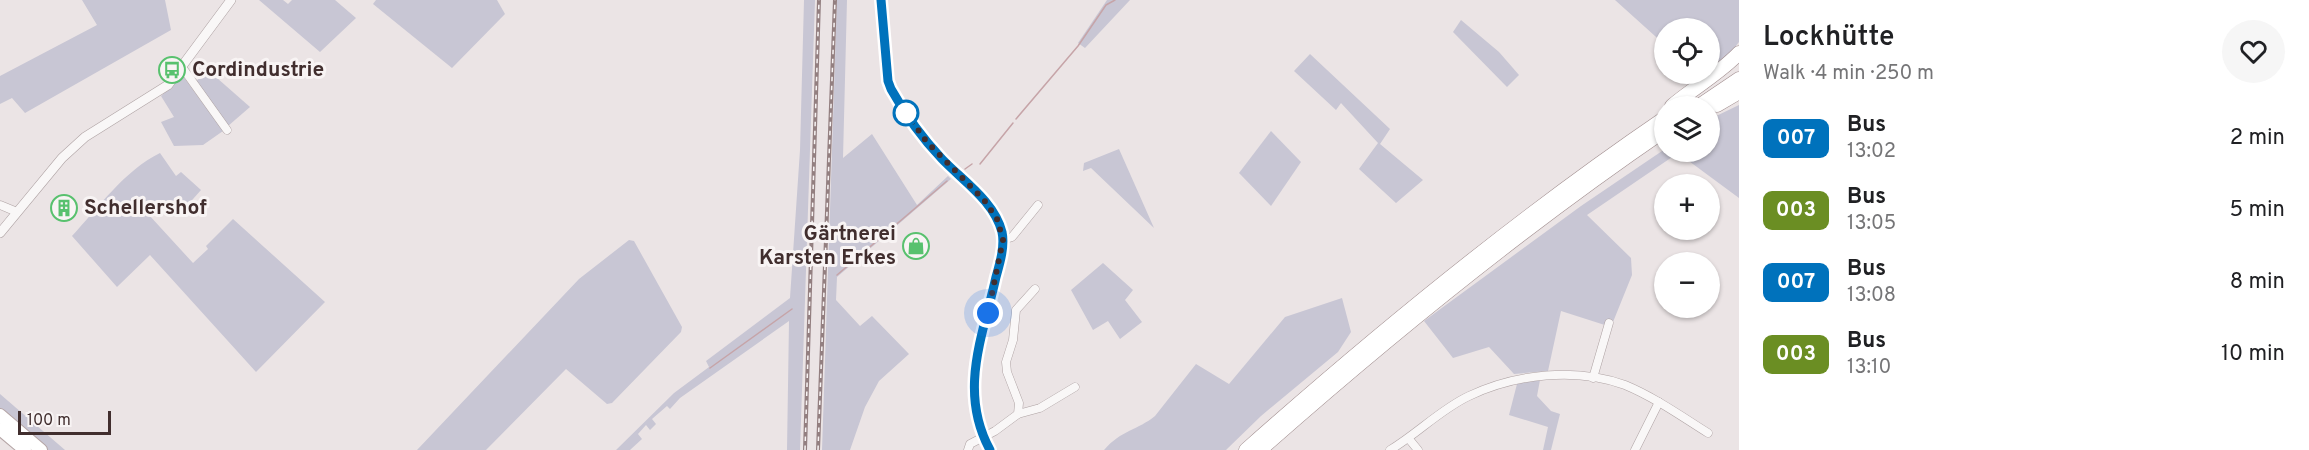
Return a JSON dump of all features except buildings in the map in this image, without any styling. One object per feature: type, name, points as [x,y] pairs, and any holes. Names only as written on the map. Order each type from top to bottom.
[{"type":"highway","points":[[1683,96],[1726,66],[1739,53]]},
{"type":"highway","points":[[1697,96],[1739,68]]},
{"type":"highway","points":[[1714,96],[1739,79]]},
{"type":"highway","points":[[1720,103],[1739,92]]},
{"type":"highway","points":[[1634,139],[1654,122]]},
{"type":"highway","points":[[1246,450],[1368,344],[1442,284],[1654,125]]},
{"type":"highway","points":[[1260,450],[1374,351],[1448,291],[1654,138]]},
{"type":"highway","points":[[1597,178],[1654,147]]},
{"type":"main road","points":[[0,415],[41,450]]},
{"type":"main road","points":[[0,429],[25,450]]},
{"type":"street","points":[[0,232],[62,158],[85,137],[168,85],[231,0]]},
{"type":"street","points":[[881,0],[889,85],[926,141],[990,206],[997,219],[1003,240],[991,301],[975,361],[978,422],[990,450]]},
{"type":"street","points":[[182,68],[226,130]]},
{"type":"street","points":[[0,205],[17,212]]},
{"type":"street","points":[[1003,240],[1012,237],[1038,205]]},
{"type":"street","points":[[1018,414],[1019,403],[1007,372],[1006,362],[1013,340],[1016,310],[1035,289]]},
{"type":"street","points":[[1593,378],[1609,323]]},
{"type":"street","points":[[1390,450],[1468,396],[1537,375],[1593,378],[1625,386],[1659,402],[1707,433]]},
{"type":"street","points":[[968,450],[970,444],[984,438],[1018,414],[1040,408],[1075,387]]},
{"type":"street","points":[[1635,450],[1659,402]]},
{"type":"street","points":[[1409,439],[1418,450]]},
{"type":"shaded area","points":[[82,0],[165,0],[171,30],[25,113],[12,98],[0,104],[0,76],[97,25]]},
{"type":"shaded area","points":[[259,0],[283,0],[288,4],[292,0],[335,0],[356,18],[320,52]]},
{"type":"shaded area","points":[[376,0],[497,0],[505,14],[452,68],[373,4]]},
{"type":"shaded area","points":[[804,0],[815,0],[800,450],[787,450],[789,321],[680,398],[670,409],[667,406],[652,419],[656,424],[650,430],[646,425],[638,434],[642,439],[630,450],[616,450],[674,393],[709,367],[706,361],[790,298],[800,150]]},
{"type":"shaded area","points":[[837,0],[847,0],[843,158],[872,134],[917,205],[948,176],[951,179],[837,277],[836,300],[860,326],[872,316],[909,354],[879,381],[865,407],[850,450],[822,450]]},
{"type":"shaded area","points":[[1107,0],[1130,0],[1085,48],[1078,43]]},
{"type":"shaded area","points":[[1615,0],[1739,0],[1739,42],[1720,62],[1720,18],[1654,18],[1654,35]]},
{"type":"shaded area","points":[[1461,20],[1499,52],[1519,75],[1507,87],[1453,32]]},
{"type":"shaded area","points":[[1310,54],[1390,129],[1380,144],[1423,180],[1396,203],[1359,169],[1378,143],[1341,103],[1336,110],[1294,71]]},
{"type":"shaded area","points":[[209,71],[250,107],[228,126],[196,81]]},
{"type":"shaded area","points":[[183,76],[223,131],[203,145],[174,146],[161,122],[174,117],[161,96]]},
{"type":"shaded area","points":[[1739,105],[1739,198],[1720,184],[1720,174],[1706,174],[1690,162],[1720,162],[1720,114]]},
{"type":"shaded area","points":[[1271,131],[1301,162],[1271,206],[1239,173]]},
{"type":"shaded area","points":[[1119,149],[1154,228],[1091,168],[1083,171],[1084,163]]},
{"type":"shaded area","points":[[160,153],[176,176],[181,172],[201,190],[178,216],[164,200],[149,215],[193,263],[208,249],[206,246],[233,219],[325,302],[256,372],[150,255],[117,287],[72,236],[124,179],[147,160]]},
{"type":"shaded area","points":[[1654,156],[1654,162],[1665,162],[1587,215],[1631,258],[1632,275],[1611,327],[1561,311],[1548,371],[1514,374],[1489,347],[1453,358],[1424,321],[1581,206]]},
{"type":"shaded area","points":[[629,240],[634,241],[682,327],[681,332],[612,403],[607,404],[566,369],[486,450],[417,450],[579,279]]},
{"type":"shaded area","points":[[1103,263],[1133,290],[1125,300],[1142,322],[1120,339],[1108,321],[1093,330],[1071,290]]},
{"type":"shaded area","points":[[1342,298],[1351,332],[1338,352],[1261,416],[1226,450],[1104,450],[1123,434],[1155,416],[1196,364],[1229,384],[1285,317]]},
{"type":"shaded area","points":[[1540,380],[1537,396],[1551,411],[1560,414],[1551,450],[1543,450],[1548,427],[1509,415],[1517,384]]},
{"type":"shaded area","points":[[0,394],[65,450],[47,450],[0,410]]},
{"type":"waterway","points":[[1016,119],[1078,46],[1106,5],[1115,0]]},
{"type":"waterway","points":[[980,164],[1013,123]]},
{"type":"waterway","points":[[965,169],[972,164]]},
{"type":"waterway","points":[[837,275],[947,181]]},
{"type":"waterway","points":[[710,368],[792,309]]},
{"type":"railway","points":[[805,450],[819,0]]},
{"type":"railway","points":[[818,450],[835,0]]},
{"type":"bus line","name":"007","points":[[881,0],[888,81],[891,89],[926,141],[990,206],[1002,232],[1001,255],[977,349],[974,373],[978,422],[990,450]]},
{"type":"place","name":"Cordindustrie","points":[[172,70]]},
{"type":"place","name":"Schellershof","points":[[64,208]]},
{"type":"place","name":"Gärtnerei Karsten Erkes","points":[[916,246]]},
{"type":"route","points":[[906,113],[941,158],[990,206],[997,219],[1003,240],[988,313]]}]
